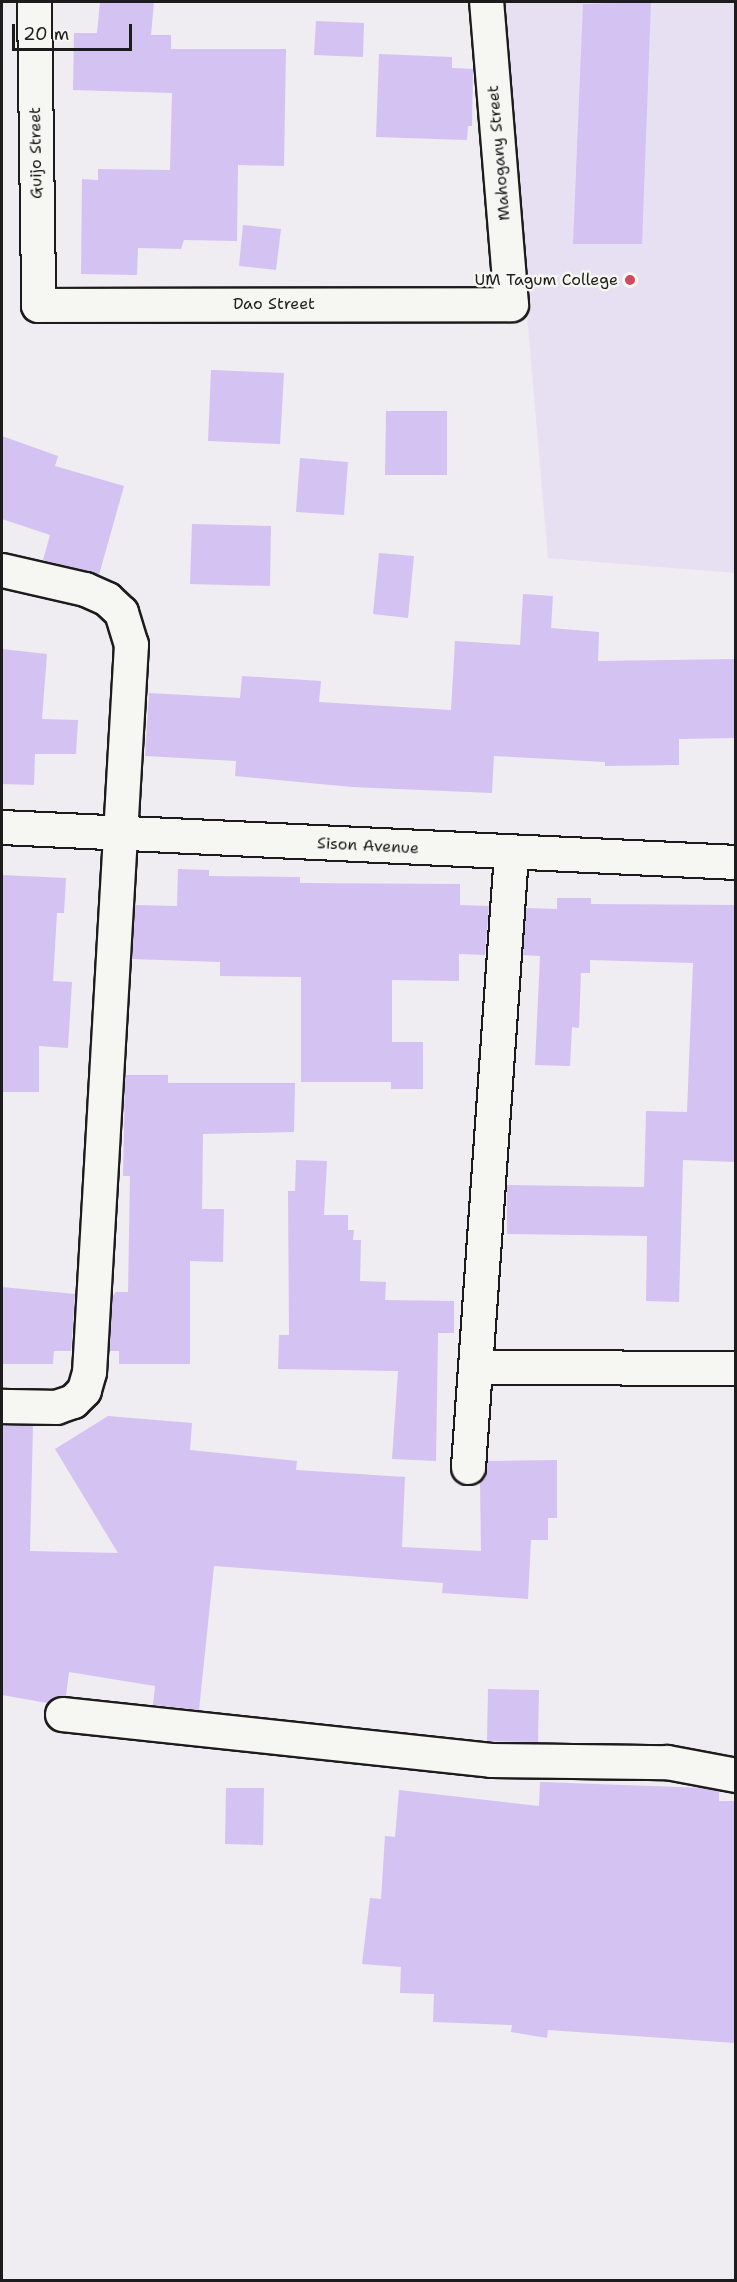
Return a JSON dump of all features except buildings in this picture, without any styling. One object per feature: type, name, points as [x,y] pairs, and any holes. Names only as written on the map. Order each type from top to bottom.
[{"type":"street","name":"Guijo Street","points":[[34,2],[38,305]]},
{"type":"street","name":"Mahogany Street","points":[[486,2],[511,304]]},
{"type":"street","name":"Dao Street","points":[[38,305],[511,304]]},
{"type":"street","points":[[2,570],[85,589],[122,612],[131,644],[117,832],[89,1372],[84,1390],[73,1401],[56,1407],[2,1406]]},
{"type":"street","name":"Sison Avenue","points":[[2,827],[511,854],[735,861]]},
{"type":"street","points":[[468,1467],[511,854]]},
{"type":"street","points":[[476,1367],[735,1368]]},
{"type":"street","points":[[62,1714],[491,1760],[667,1762],[735,1775]]},
{"type":"shaded area","name":"UM Tagum College","points":[[500,2],[735,2],[735,573],[548,558]]},
{"type":"place","name":"UM Tagum College","points":[[630,280]]}]
